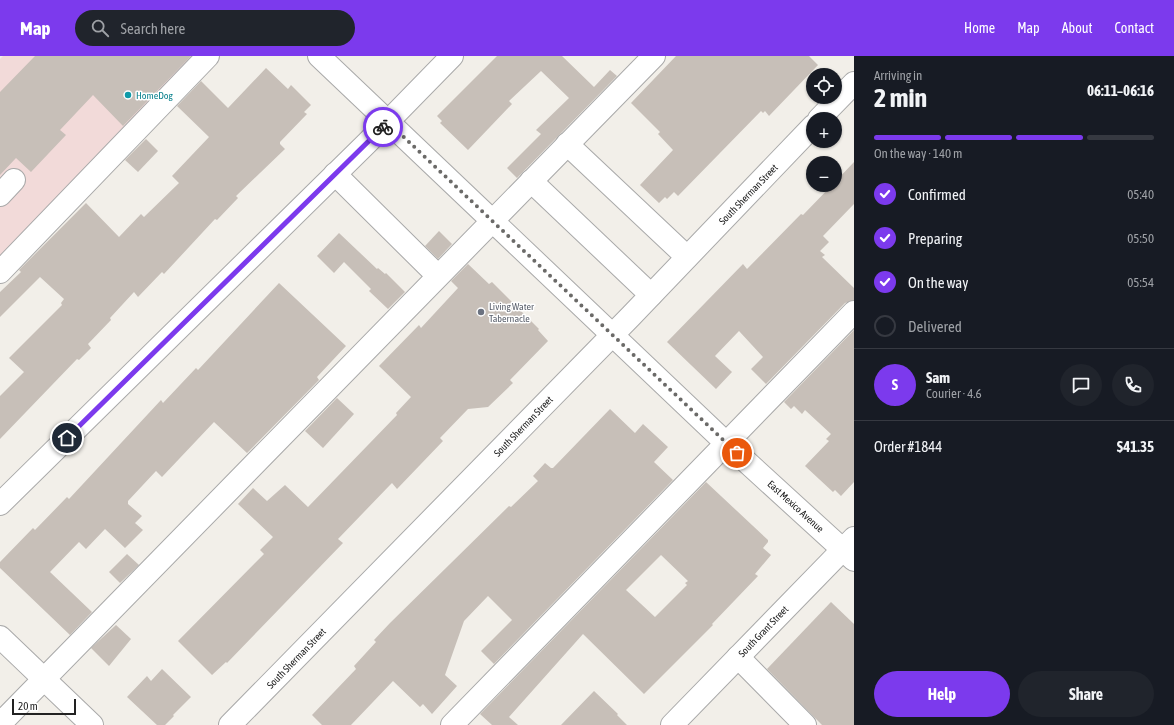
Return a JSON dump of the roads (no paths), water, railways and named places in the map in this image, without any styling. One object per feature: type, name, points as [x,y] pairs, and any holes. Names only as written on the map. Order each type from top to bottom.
[{"type":"street","points":[[1,269],[208,56]]},
{"type":"street","name":"East Mexico Avenue","points":[[319,56],[726,443],[850,549]]},
{"type":"street","points":[[0,504],[388,122],[452,56]]},
{"type":"street","points":[[0,724],[437,275],[654,56]]},
{"type":"street","points":[[827,112],[854,83]]},
{"type":"street","name":"South Sherman Street","points":[[230,725],[651,295],[806,133]]},
{"type":"street","points":[[567,144],[687,258]]},
{"type":"street","points":[[335,174],[437,275]]},
{"type":"street","points":[[531,181],[651,295]]},
{"type":"street","points":[[452,725],[854,312]]},
{"type":"street","name":"South Grant Street","points":[[672,725],[738,657],[850,549]]},
{"type":"street","points":[[0,637],[92,725]]},
{"type":"street","points":[[738,657],[805,725]]},
{"type":"place","name":"HomeDog","points":[[128,95]]},
{"type":"place","name":"Living Water Tabernacle","points":[[481,312]]}]
